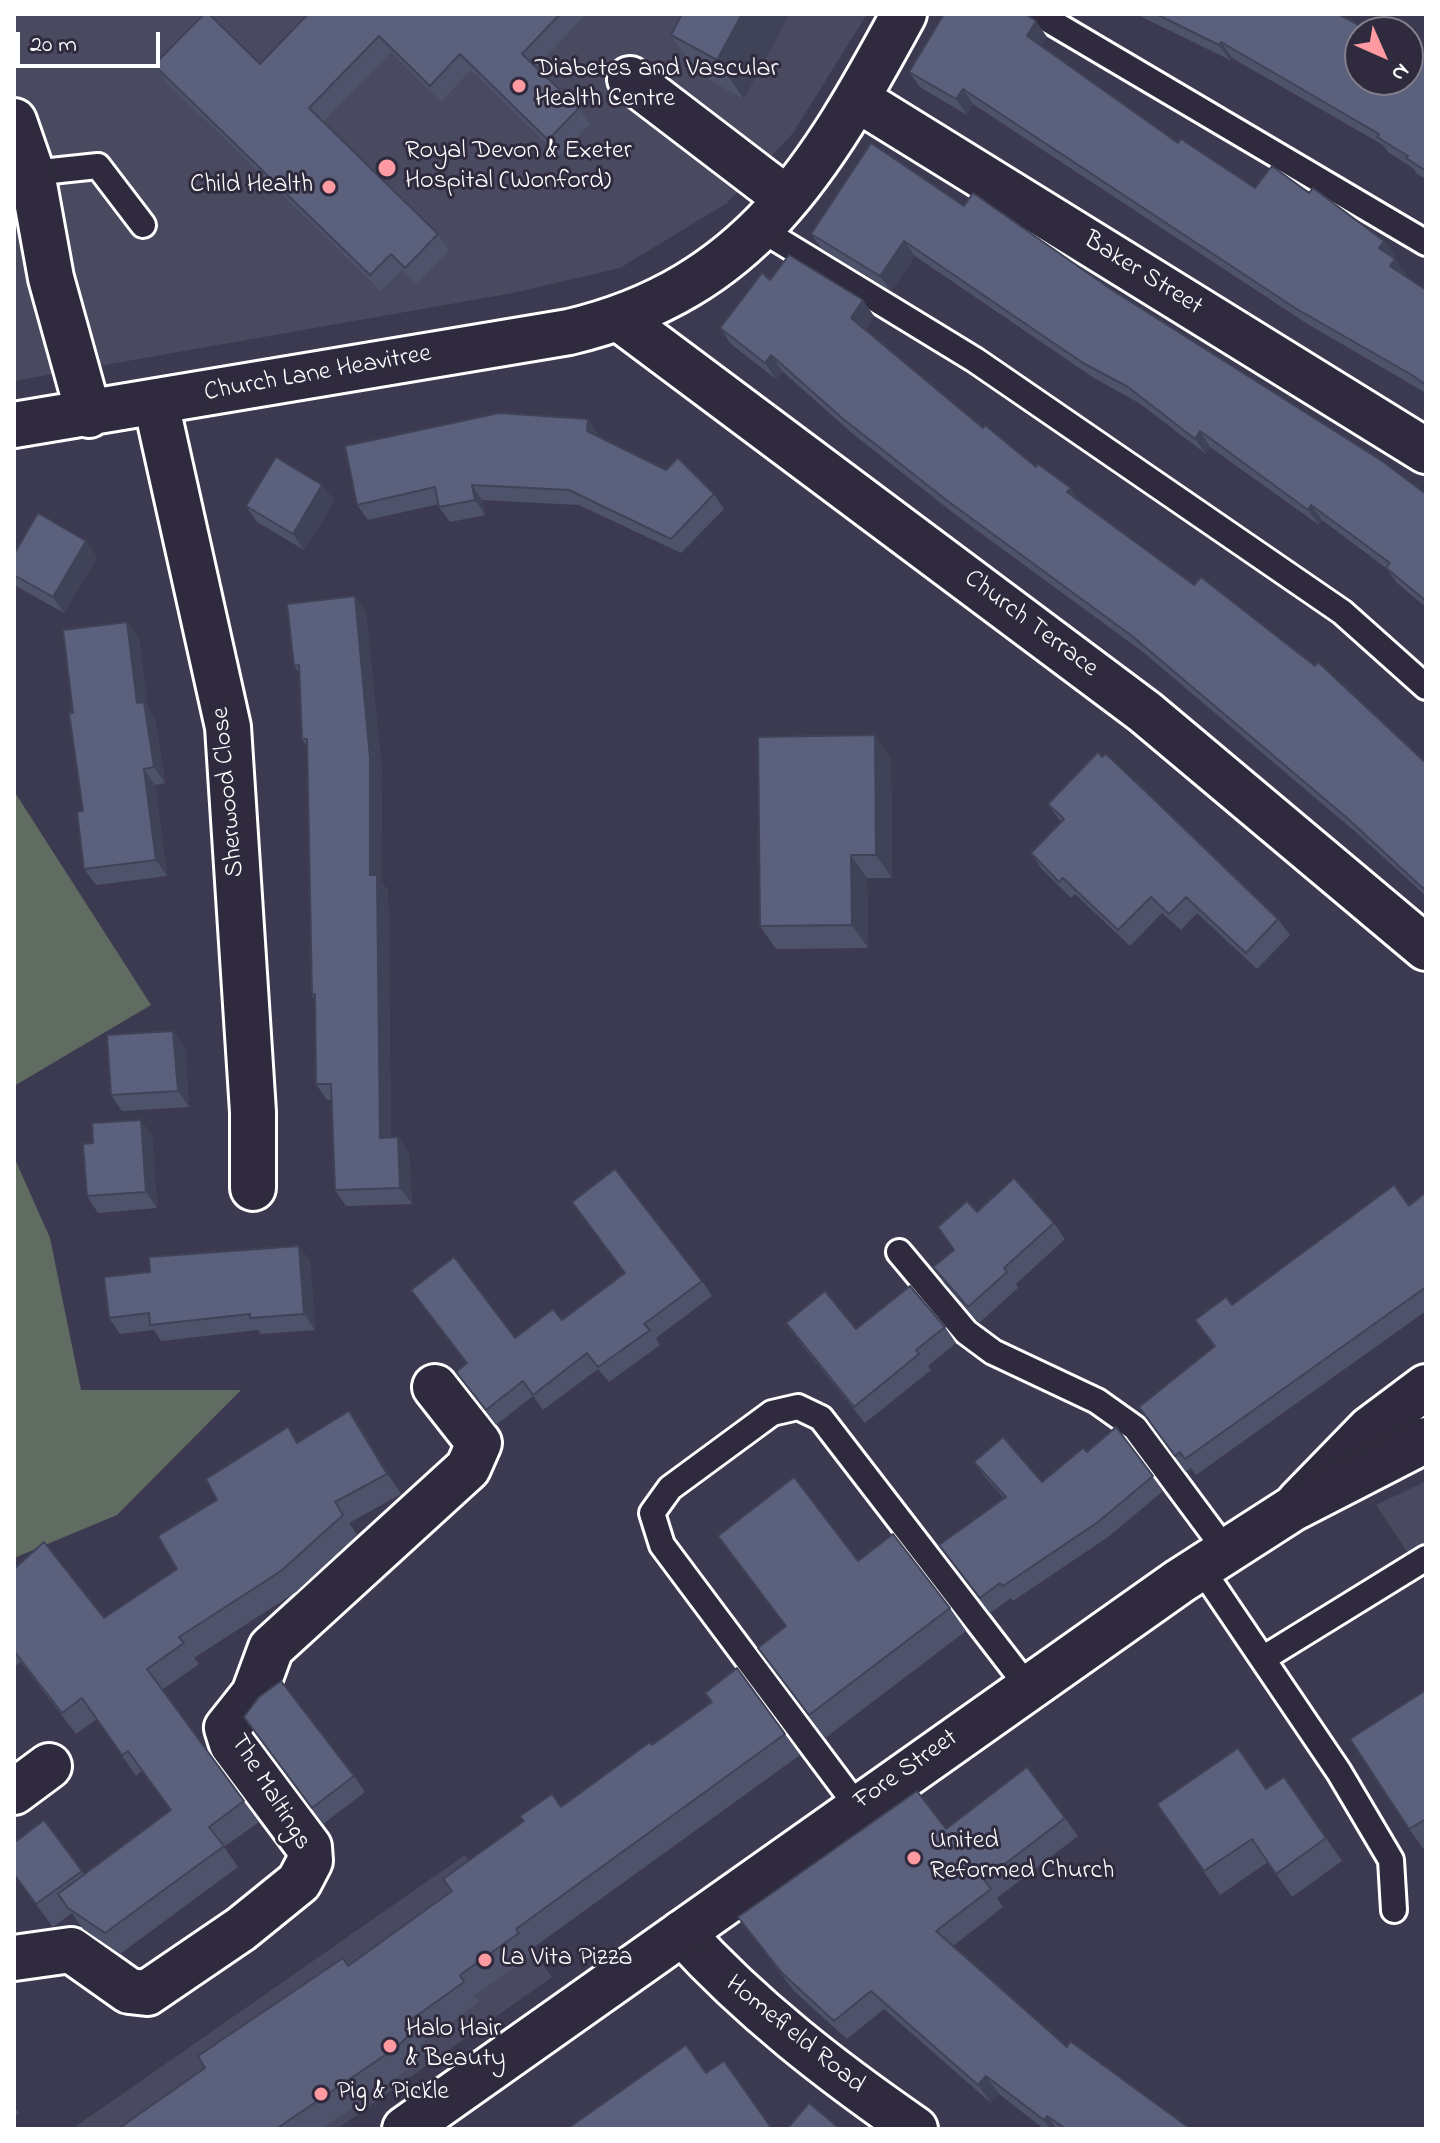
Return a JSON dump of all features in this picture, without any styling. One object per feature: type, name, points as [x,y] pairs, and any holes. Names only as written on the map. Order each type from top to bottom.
[{"type":"street","name":"Church Lane Heavitree","points":[[14,425],[89,415],[569,332],[621,320],[688,284],[774,214],[829,147],[904,14]]},
{"type":"street","points":[[630,79],[774,214]]},
{"type":"street","name":"Baker Street","points":[[857,99],[1426,451]]},
{"type":"street","points":[[14,121],[32,173],[51,278],[89,415]]},
{"type":"street","name":"Church Terrace","points":[[621,320],[1145,712],[1426,948]]},
{"type":"street","name":"Sherwood Close","points":[[156,403],[228,727],[253,1112],[253,1188]]},
{"type":"street","name":"The Maltings","points":[[14,1958],[71,1950],[129,1991],[147,1993],[241,1929],[299,1882],[310,1861],[309,1847],[232,1744],[227,1728],[254,1694],[271,1648],[468,1468],[479,1443],[435,1387]]},
{"type":"street","points":[[1292,1509],[1370,1429],[1426,1387]]},
{"type":"street","name":"Fore Street","points":[[405,2129],[857,1806],[1214,1560],[1292,1509],[1426,1440]]},
{"type":"street","points":[[14,1792],[49,1766]]},
{"type":"street","name":"Homefield Road","points":[[682,1933],[719,1975],[831,2071],[915,2129]]},
{"type":"lane","points":[[1038,14],[1426,243]]},
{"type":"lane","points":[[32,173],[98,166],[143,225]]},
{"type":"lane","points":[[774,214],[975,360],[1329,603],[1426,687]]},
{"type":"lane","points":[[899,1252],[966,1332],[993,1352],[1097,1401],[1135,1428],[1214,1560],[1264,1658],[1391,1860],[1394,1910]]},
{"type":"lane","points":[[857,1806],[662,1545],[652,1513],[670,1488],[772,1413],[798,1407],[821,1418],[1028,1687]]},
{"type":"lane","points":[[1264,1658],[1426,1558]]},
{"type":"shaded area","name":"Royal Devon & Exeter Hospital (Wonford)","points":[[14,14],[867,14],[793,133],[727,203],[620,268],[513,293],[14,381]]},
{"type":"shaded area","points":[[1426,1481],[1426,1580],[1376,1505]]},
{"type":"shaded area","points":[[465,1855],[552,1977],[337,2129],[72,2129]]},
{"type":"green space","points":[[14,791],[151,1005],[14,1086]]},
{"type":"green space","points":[[14,1157],[50,1238],[81,1390],[241,1390],[117,1515],[14,1558]]},
{"type":"building","name":"Child Health","points":[[204,14],[209,14],[260,64],[308,14],[560,14],[522,54],[579,108],[548,140],[460,54],[430,86],[379,36],[309,108],[438,234],[405,268],[391,254],[370,275],[154,65]]},
{"type":"building","points":[[682,14],[742,14],[717,60],[671,35]]},
{"type":"building","points":[[944,14],[1025,14],[1036,21],[1027,36],[1178,143],[1181,139],[1255,188],[1272,166],[1309,193],[1313,188],[1384,241],[1379,248],[1395,259],[1390,266],[1426,290],[1426,385],[1295,308],[963,89],[956,99],[909,72]]},
{"type":"building","points":[[1156,14],[1338,14],[1344,17],[1344,96],[1424,96],[1426,62],[1426,171],[1377,137],[1379,134],[1221,42],[1219,45]]},
{"type":"building","points":[[871,143],[964,206],[973,193],[1112,290],[1382,461],[1426,494],[1426,601],[1386,568],[1390,563],[1311,505],[1308,510],[1200,431],[1195,439],[1128,387],[1083,363],[904,241],[880,276],[811,234]]},
{"type":"building","points":[[789,255],[863,300],[851,318],[983,428],[985,425],[1036,467],[1038,464],[1071,488],[1067,492],[1194,585],[1201,577],[1315,666],[1318,662],[1426,763],[1426,891],[1347,818],[1132,636],[945,499],[842,418],[771,355],[765,363],[720,328],[762,273],[770,280]]},
{"type":"building","points":[[499,413],[588,419],[587,431],[666,470],[678,458],[714,494],[671,539],[569,490],[472,485],[475,500],[439,507],[435,487],[357,505],[345,446]]},
{"type":"building","points":[[276,457],[322,485],[293,534],[246,506]]},
{"type":"building","points":[[38,513],[86,541],[53,597],[14,575],[14,554]]},
{"type":"building","points":[[355,596],[370,758],[370,875],[377,875],[380,1138],[398,1137],[400,1188],[335,1190],[331,1084],[316,1084],[307,739],[302,739],[299,665],[294,666],[287,604]]},
{"type":"building","points":[[127,622],[137,703],[144,702],[154,767],[144,769],[156,860],[84,869],[77,812],[83,811],[69,713],[73,713],[63,630]]},
{"type":"building","points":[[875,735],[876,855],[851,855],[852,925],[760,926],[758,737]]},
{"type":"building","points":[[1098,752],[1102,757],[1106,754],[1278,919],[1246,953],[1186,897],[1169,914],[1151,897],[1118,930],[1063,878],[1059,882],[1031,853],[1064,819],[1048,804]]},
{"type":"building","points":[[173,1031],[178,1091],[111,1095],[107,1035]]},
{"type":"building","points":[[141,1120],[146,1192],[87,1196],[83,1144],[93,1143],[92,1123]]},
{"type":"building","points":[[615,1169],[702,1281],[644,1324],[650,1330],[598,1367],[587,1353],[533,1395],[523,1381],[486,1410],[456,1372],[467,1363],[411,1290],[454,1257],[515,1338],[553,1309],[562,1320],[625,1273],[572,1202]]},
{"type":"building","points":[[1014,1178],[1054,1223],[1004,1268],[1007,1272],[968,1307],[933,1267],[954,1250],[938,1227],[967,1201],[977,1212]]},
{"type":"building","points":[[1394,1185],[1409,1206],[1426,1192],[1426,1287],[1185,1459],[1180,1452],[1175,1456],[1139,1407],[1215,1346],[1195,1320],[1226,1297],[1232,1305]]},
{"type":"building","points":[[299,1246],[304,1314],[250,1318],[250,1314],[150,1325],[149,1313],[109,1318],[104,1277],[150,1272],[149,1257]]},
{"type":"building","points":[[910,1286],[945,1327],[916,1350],[919,1354],[854,1407],[786,1323],[825,1291],[856,1329]]},
{"type":"building","points":[[349,1411],[387,1474],[335,1502],[343,1515],[281,1571],[179,1637],[184,1643],[147,1669],[244,1801],[209,1827],[224,1846],[105,1933],[68,1908],[58,1894],[171,1810],[128,1751],[122,1755],[82,1698],[62,1713],[14,1651],[14,1569],[44,1542],[104,1618],[177,1569],[158,1536],[217,1500],[206,1479],[288,1427],[297,1443]]},
{"type":"building","points":[[1116,1427],[1153,1476],[1098,1522],[980,1598],[939,1545],[1006,1497],[974,1462],[1003,1437],[1042,1482],[1083,1448],[1087,1452]]},
{"type":"building","points":[[794,1477],[858,1561],[893,1534],[950,1608],[809,1715],[758,1648],[786,1626],[718,1536]]},
{"type":"building","points":[[737,1668],[785,1734],[516,1929],[519,1933],[460,1975],[464,1982],[405,2024],[411,2033],[397,2047],[276,2129],[118,2129],[205,2068],[198,2056],[343,1958],[348,1966],[452,1891],[443,1879],[524,1821],[520,1816],[552,1794],[561,1807],[650,1742],[652,1745],[712,1702],[705,1693]]},
{"type":"building","points":[[281,1681],[354,1776],[312,1808],[244,1717],[259,1697]]},
{"type":"building","points":[[1426,1690],[1426,1819],[1409,1829],[1350,1739]]},
{"type":"building","points":[[1238,1748],[1266,1789],[1284,1777],[1326,1838],[1276,1874],[1252,1839],[1204,1871],[1157,1804]]},
{"type":"building","points":[[1027,1767],[1065,1818],[984,1880],[991,1889],[936,1931],[1067,2047],[1070,2041],[1187,2129],[1066,2129],[1047,2116],[1044,2120],[986,2076],[978,2085],[871,1991],[834,2021],[782,1973],[738,1917],[917,1791],[946,1829]]},
{"type":"building","points":[[44,1820],[82,1871],[36,1904],[14,1874],[14,1843]]},
{"type":"building","points":[[686,2045],[706,2073],[724,2061],[772,2129],[567,2129]]},
{"type":"building","points":[[809,2103],[840,2129],[787,2129]]},
{"type":"place","name":"Diabetes and Vascular Health Centre","points":[[519,86]]},
{"type":"place","name":"Royal Devon & Exeter Hospital (Wonford)","points":[[387,168]]},
{"type":"place","name":"Child Health","points":[[329,187]]},
{"type":"place","name":"United Reformed Church","points":[[914,1858]]},
{"type":"place","name":"La Vita Pizza","points":[[485,1960]]},
{"type":"place","name":"Halo Hair & Beauty","points":[[390,2046]]},
{"type":"place","name":"Pig & Pickle","points":[[321,2094]]}]
